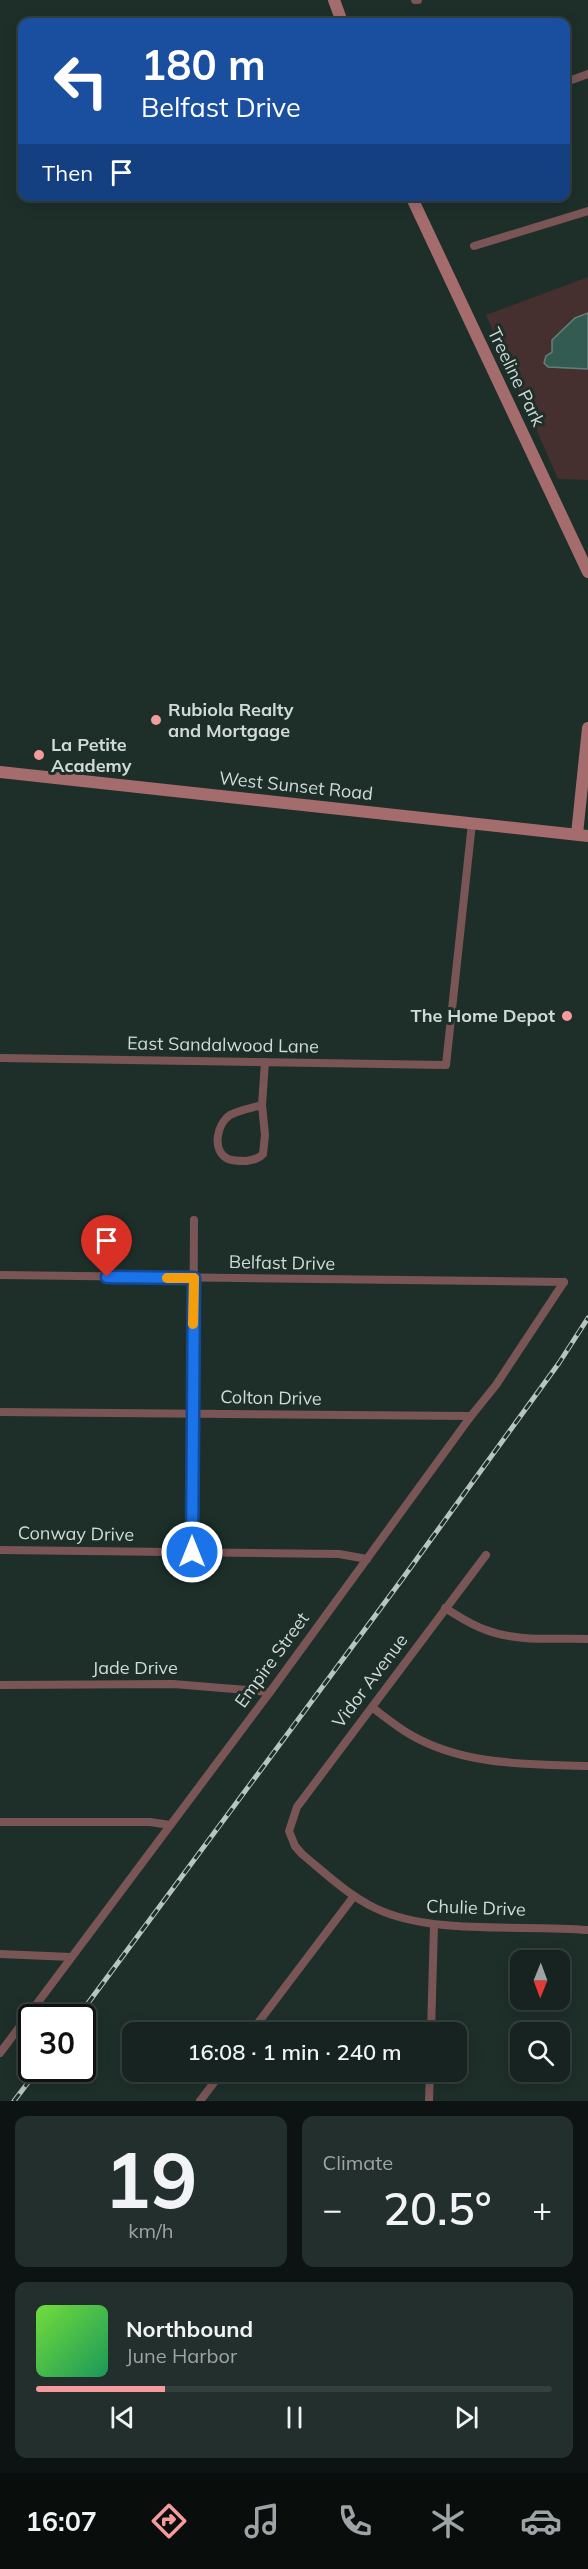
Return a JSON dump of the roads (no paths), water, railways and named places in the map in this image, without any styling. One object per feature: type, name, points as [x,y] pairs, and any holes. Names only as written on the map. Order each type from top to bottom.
[{"type":"main road","points":[[334,0],[341,18]]},
{"type":"main road","name":"Treeline Park","points":[[413,201],[588,572]]},
{"type":"main road","points":[[583,835],[588,728]]},
{"type":"main road","name":"West Sunset Road","points":[[0,772],[583,835]]},
{"type":"street","points":[[570,81],[588,74]]},
{"type":"street","points":[[474,246],[588,211]]},
{"type":"street","name":"East Sandalwood Lane","points":[[0,1058],[446,1065],[472,823]]},
{"type":"street","points":[[262,1105],[231,1115],[223,1122],[217,1134],[218,1143],[221,1152],[228,1159],[251,1160],[263,1154],[265,1135],[262,1105],[265,1062]]},
{"type":"street","points":[[192,1552],[194,1220]]},
{"type":"street","name":"Belfast Drive","points":[[0,1275],[564,1282]]},
{"type":"street","name":"Empire Street","points":[[0,2053],[496,1385],[564,1282]]},
{"type":"street","name":"Colton Drive","points":[[0,1412],[471,1416]]},
{"type":"street","name":"Conway Drive","points":[[0,1550],[339,1554],[367,1559]]},
{"type":"street","name":"Vidor Avenue","points":[[289,1831],[297,1807],[486,1555]]},
{"type":"street","points":[[445,1608],[476,1626],[498,1634],[521,1638],[588,1639]]},
{"type":"street","name":"Jade Drive","points":[[0,1685],[173,1684],[270,1692]]},
{"type":"street","points":[[373,1708],[410,1734],[462,1756],[496,1762],[588,1766]]},
{"type":"street","points":[[0,1822],[150,1822],[170,1825]]},
{"type":"street","name":"Chulie Drive","points":[[289,1831],[295,1846],[302,1854],[354,1896],[395,1916],[434,1925],[588,1930]]},
{"type":"street","points":[[259,2022],[354,1896]]},
{"type":"street","points":[[431,2022],[434,1925]]},
{"type":"street","points":[[0,1954],[71,1957]]},
{"type":"street","points":[[200,2101],[214,2082]]},
{"type":"street","points":[[429,2101],[430,2082]]},
{"type":"railway","points":[[87,2004],[403,1578],[559,1363],[588,1318]]},
{"type":"railway","points":[[14,2101],[28,2082]]},
{"type":"place","name":"Rubiola Realty and Mortgage","points":[[156,720]]},
{"type":"place","name":"La Petite Academy","points":[[39,755]]},
{"type":"place","name":"The Home Depot","points":[[567,1016]]}]
